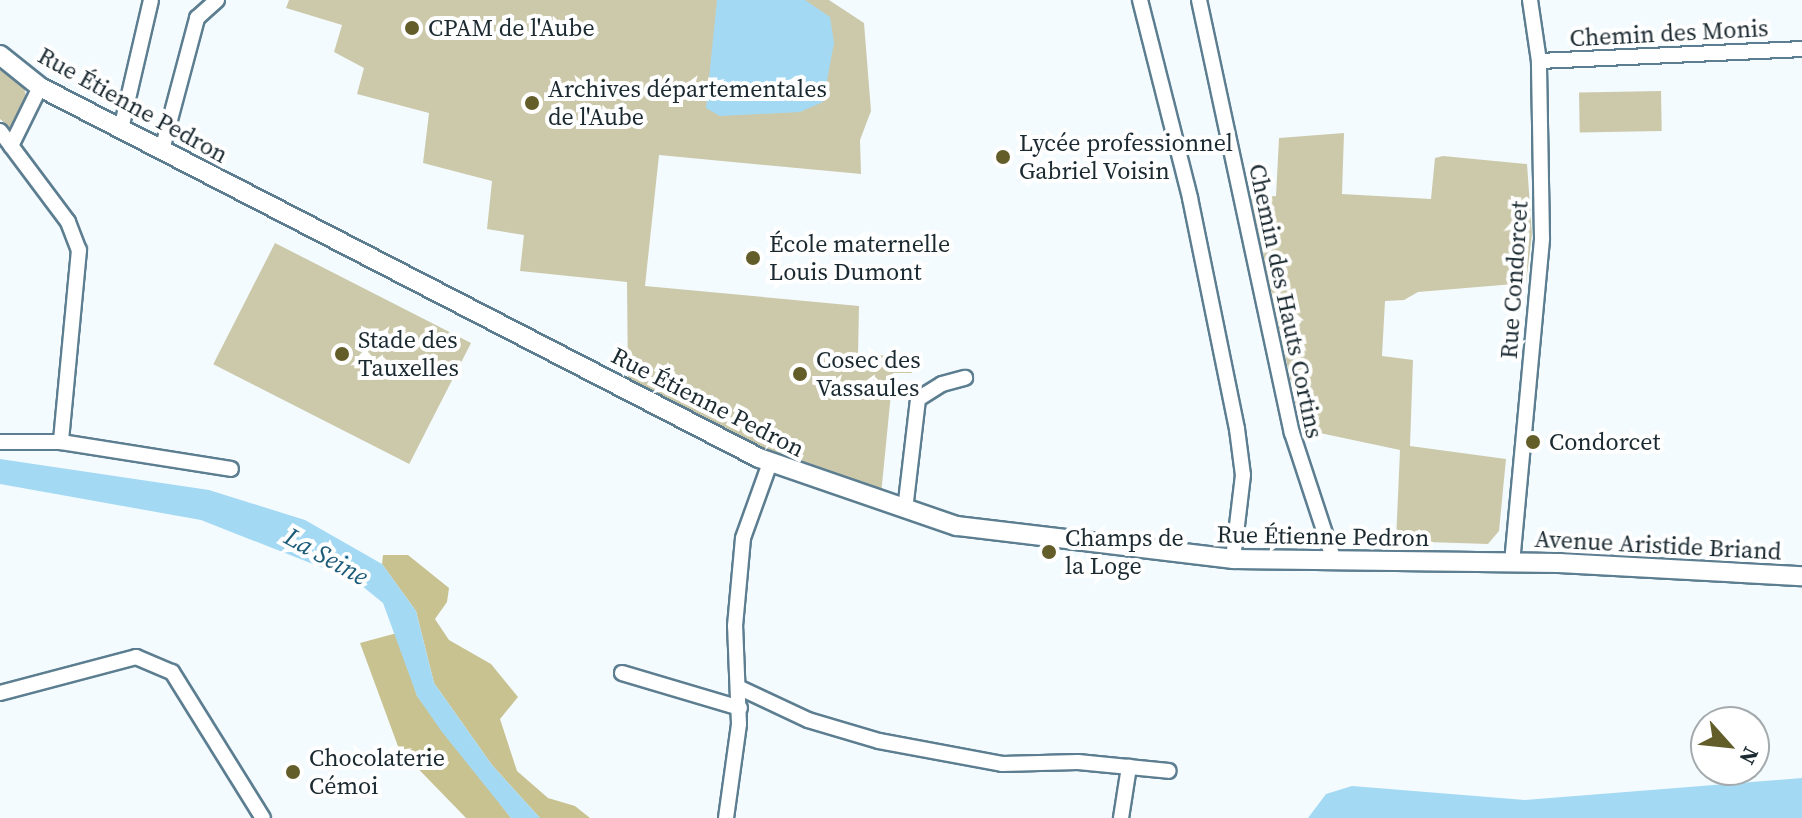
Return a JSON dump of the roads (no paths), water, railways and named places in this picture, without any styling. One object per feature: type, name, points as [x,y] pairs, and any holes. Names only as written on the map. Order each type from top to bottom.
[{"type":"street","points":[[121,129],[151,0]]},
{"type":"street","points":[[162,150],[197,18],[217,0]]},
{"type":"street","points":[[1140,0],[1190,198],[1237,429],[1243,475],[1233,559]]},
{"type":"street","name":"Chemin des Hauts Cortins","points":[[1199,0],[1292,433],[1334,561]]},
{"type":"street","name":"Rue Condorcet","points":[[1512,563],[1542,238],[1539,61],[1530,0]]},
{"type":"street","name":"Chemin des Monis","points":[[1539,61],[1802,49]]},
{"type":"street","name":"Rue Étienne Pedron","points":[[0,55],[40,87],[770,463],[905,510],[957,526],[1023,536],[1233,559],[1512,563]]},
{"type":"street","points":[[11,146],[40,87]]},
{"type":"street","points":[[0,131],[68,222],[79,250],[61,442]]},
{"type":"street","points":[[905,510],[918,399],[942,384],[965,378]]},
{"type":"street","points":[[0,442],[61,442],[231,469]]},
{"type":"street","points":[[726,818],[740,708],[735,626],[743,538],[770,463]]},
{"type":"street","name":"Avenue Aristide Briand","points":[[1512,563],[1802,576]]},
{"type":"street","points":[[0,693],[136,657],[172,672],[263,818]]},
{"type":"street","points":[[622,673],[740,708]]},
{"type":"street","points":[[740,688],[808,720],[879,741],[1002,764],[1169,771]]},
{"type":"street","points":[[1121,818],[1129,767]]},
{"type":"water","points":[[717,0],[805,0],[830,17],[834,43],[823,102],[800,112],[720,116],[706,108]]},
{"type":"water","name":"La Seine","points":[[0,459],[209,490],[305,520],[382,564],[416,611],[434,683],[492,765],[540,818],[511,818],[442,732],[417,696],[383,603],[356,581],[201,520],[0,484]]},
{"type":"water","points":[[1802,778],[1802,818],[1308,818],[1326,794],[1352,786],[1525,800],[1701,786],[1770,786],[1770,781]]},
{"type":"place","name":"CPAM de l'Aube","points":[[412,28]]},
{"type":"place","name":"Archives départementales de l'Aube","points":[[532,103]]},
{"type":"place","name":"Lycée professionnel Gabriel Voisin","points":[[1003,157]]},
{"type":"place","name":"École maternelle Louis Dumont","points":[[753,258]]},
{"type":"place","name":"Stade des Tauxelles","points":[[342,354]]},
{"type":"place","name":"Cosec des Vassaules","points":[[800,374]]},
{"type":"place","name":"Condorcet","points":[[1533,442]]},
{"type":"place","name":"Champs de la Loge","points":[[1049,552]]},
{"type":"place","name":"Chocolaterie Cémoi","points":[[293,772]]}]
